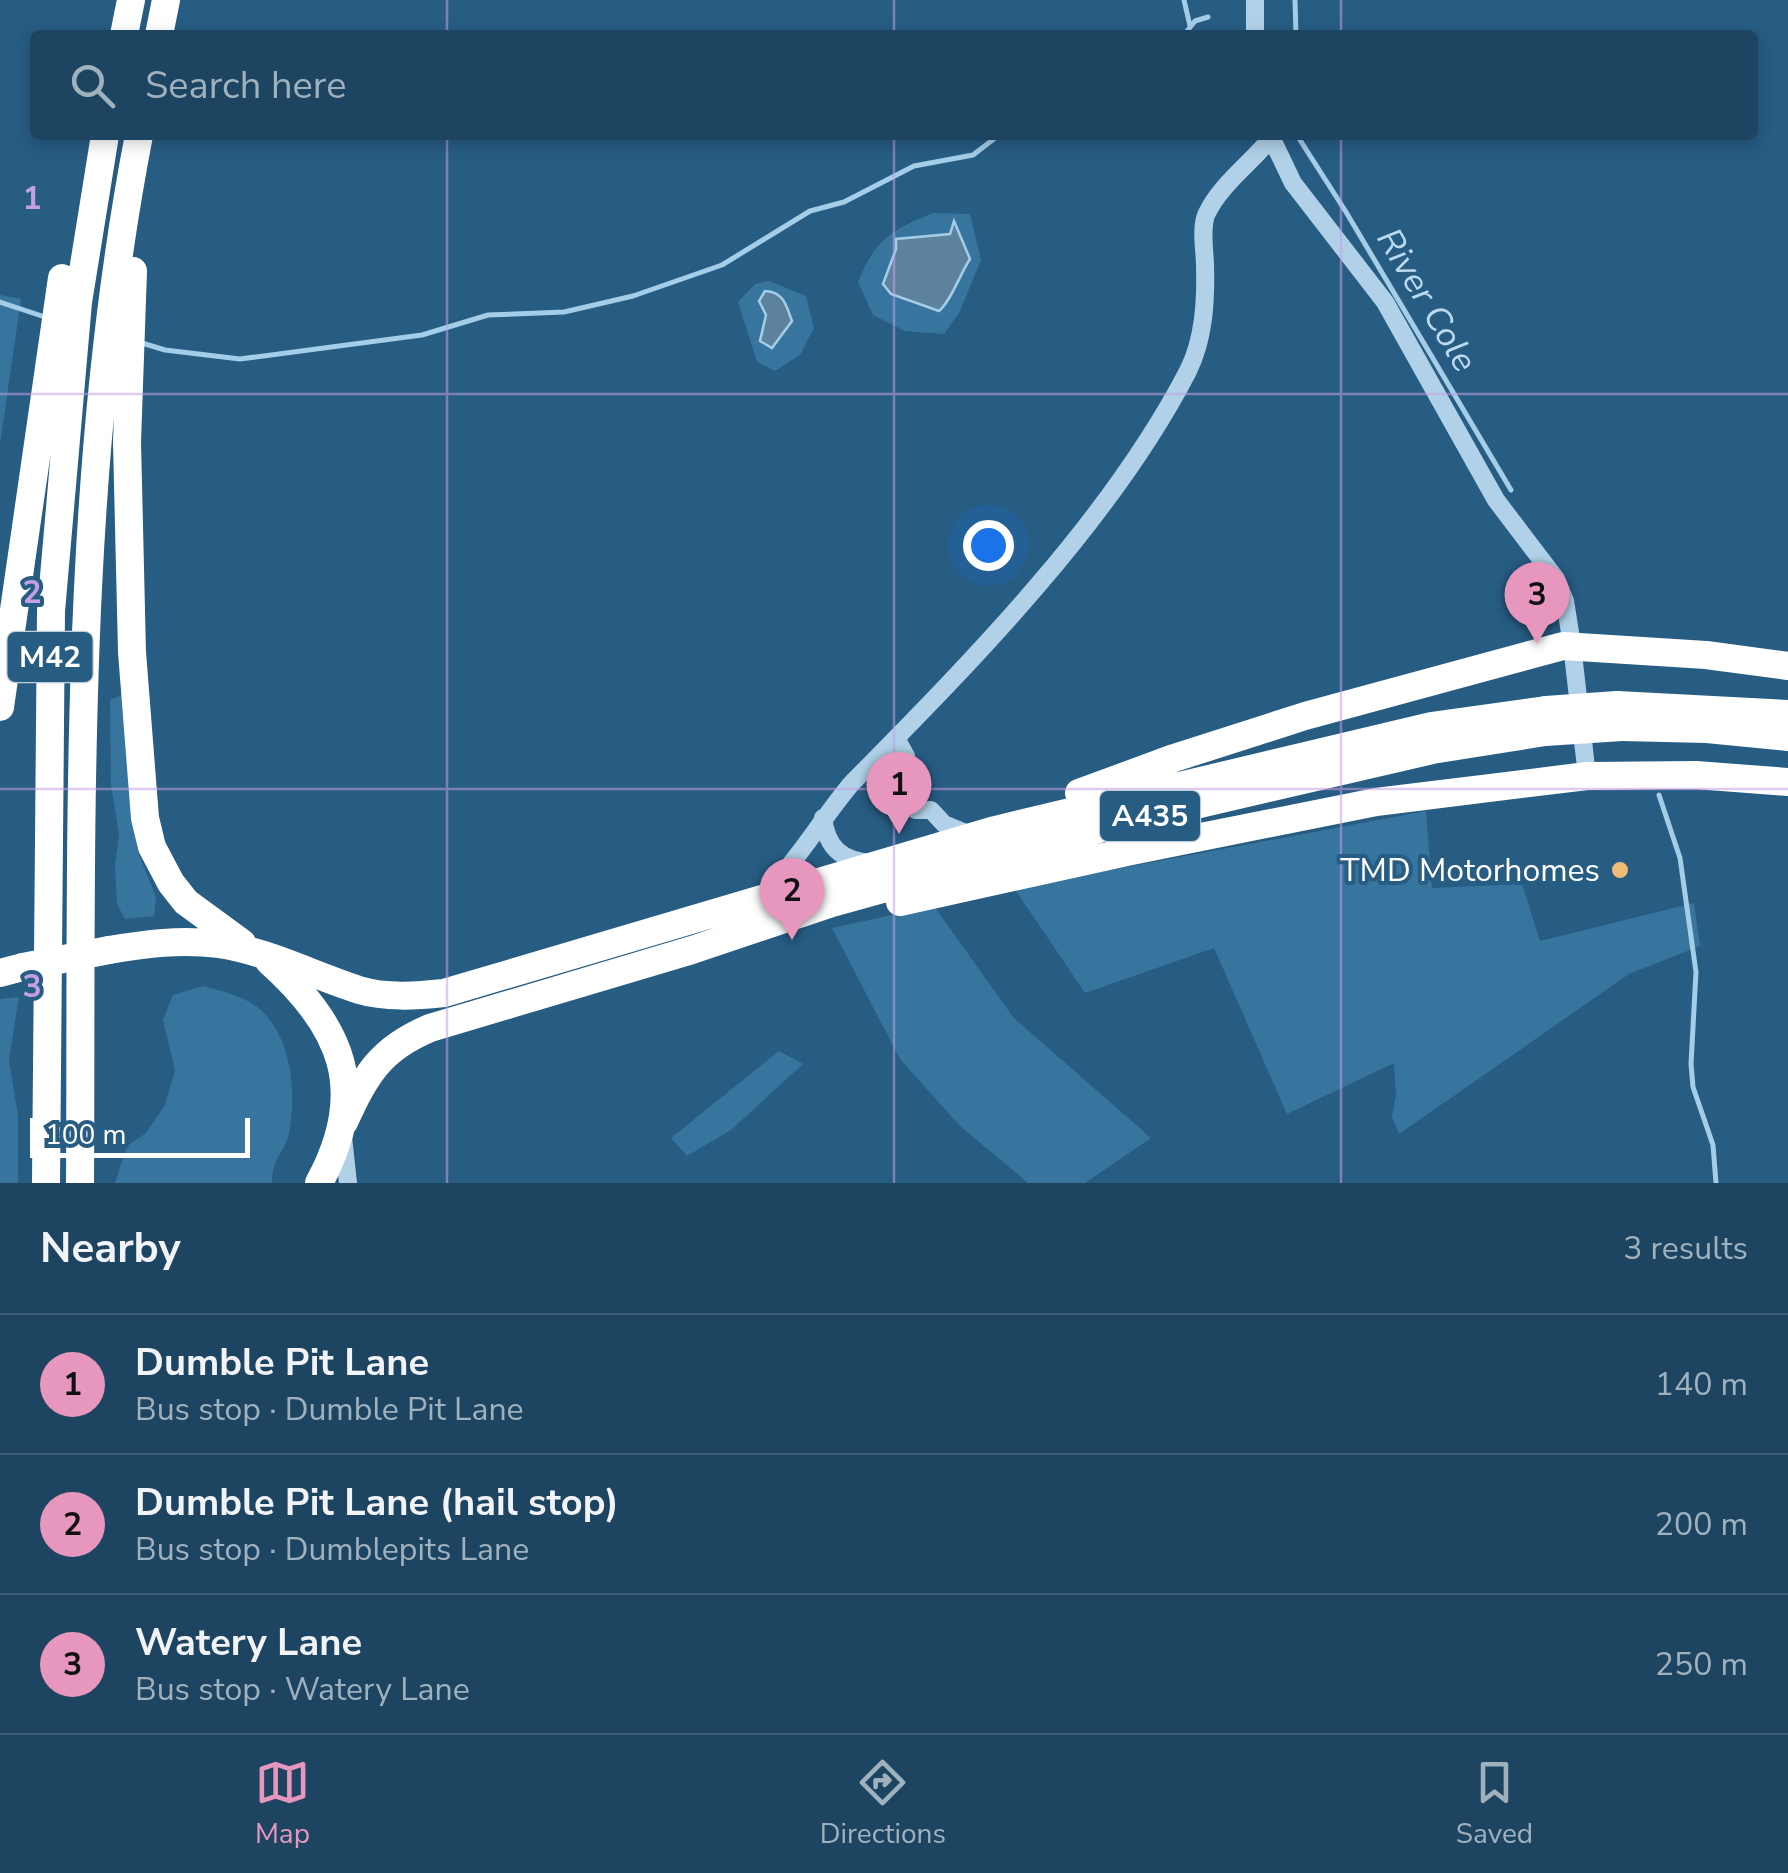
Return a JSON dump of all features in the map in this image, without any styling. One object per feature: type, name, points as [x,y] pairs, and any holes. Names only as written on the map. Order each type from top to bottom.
[{"type":"highway","points":[[125,30],[131,0]]},
{"type":"highway","points":[[160,30],[166,0]]},
{"type":"highway","name":"M42","points":[[46,1183],[51,611],[74,340],[104,140]]},
{"type":"highway","name":"M42","points":[[137,145],[127,442],[132,652],[145,818],[160,865],[186,902],[260,955]]},
{"type":"highway","name":"M42","points":[[80,1183],[85,626],[99,431],[116,276],[137,145]]},
{"type":"highway","name":"M42","points":[[0,707],[63,270],[96,183]]},
{"type":"highway","points":[[984,833],[1174,758],[1305,716],[1572,645],[1706,655],[1788,666]]},
{"type":"highway","name":"A435","points":[[260,955],[360,990],[425,995],[537,967],[984,833],[1431,726],[1619,716],[1685,706],[1788,714]]},
{"type":"highway","name":"A435","points":[[1619,716],[1706,730],[1788,737]]},
{"type":"highway","name":"A435","points":[[343,1127],[373,1066],[391,1047],[410,1036],[832,903],[1136,819],[1546,721]]},
{"type":"highway","points":[[761,928],[836,916],[1376,802],[1588,776],[1696,775],[1788,782]]},
{"type":"highway","points":[[12,970],[109,950],[185,942],[220,944],[260,955],[316,1007],[335,1043],[344,1093],[343,1127],[319,1183]]},
{"type":"street","points":[[1255,0],[1255,30]]},
{"type":"street","points":[[761,898],[794,863],[823,818],[1053,568],[1141,447],[1188,370],[1198,345],[1205,286],[1205,216],[1267,140]]},
{"type":"street","points":[[1273,140],[1293,183],[1385,302],[1496,500],[1556,580],[1572,645],[1588,776]]},
{"type":"street","points":[[896,738],[906,756],[904,773]]},
{"type":"street","points":[[915,810],[931,810],[944,824],[984,833]]},
{"type":"street","points":[[823,818],[830,847],[845,858],[878,863]]},
{"type":"street","points":[[343,1127],[348,1183]]},
{"type":"shaded area","points":[[933,213],[970,214],[981,260],[959,313],[944,334],[905,331],[873,315],[858,282],[871,255],[886,238]]},
{"type":"shaded area","points":[[954,221],[970,259],[943,307],[939,311],[891,294],[883,284],[896,239],[950,234]]},
{"type":"shaded area","points":[[769,281],[806,296],[814,328],[800,355],[775,371],[757,362],[738,302],[755,284]]},
{"type":"shaded area","points":[[765,291],[780,297],[792,321],[772,348],[760,341],[766,315],[759,301]]},
{"type":"shaded area","points":[[0,295],[21,299],[0,444]]},
{"type":"shaded area","points":[[121,695],[138,852],[156,897],[154,916],[125,919],[117,904],[115,866],[119,835],[111,784],[110,700]]},
{"type":"shaded area","points":[[1426,811],[1432,888],[1522,884],[1540,941],[1694,903],[1700,946],[1629,974],[1399,1134],[1392,1117],[1396,1094],[1394,1063],[1287,1114],[1214,948],[1085,993],[1014,888]]},
{"type":"shaded area","points":[[934,906],[1013,1017],[1151,1138],[1085,1183],[1028,1183],[960,1126],[900,1059],[832,928]]},
{"type":"shaded area","points":[[203,986],[252,1004],[266,1015],[282,1041],[292,1088],[291,1119],[272,1183],[115,1183],[127,1146],[146,1133],[165,1105],[175,1070],[163,1020],[173,995]]},
{"type":"shaded area","points":[[19,997],[9,1060],[18,1116],[18,1183],[0,1183],[0,999]]},
{"type":"shaded area","points":[[779,1051],[803,1064],[731,1130],[687,1156],[671,1138]]},
{"type":"waterway","points":[[1184,0],[1190,26]]},
{"type":"waterway","name":"River Cole","points":[[1295,0],[1296,30]]},
{"type":"waterway","points":[[1188,30],[1195,21],[1208,17]]},
{"type":"waterway","points":[[142,343],[165,350],[240,359],[422,335],[488,315],[564,312],[633,296],[722,265],[810,211],[844,202],[914,166],[973,155],[992,140]]},
{"type":"waterway","name":"River Cole","points":[[1300,140],[1511,490]]},
{"type":"waterway","points":[[0,302],[45,317]]},
{"type":"waterway","name":"River Cole","points":[[1659,795],[1680,858],[1696,972],[1693,1087],[1713,1145],[1716,1183]]},
{"type":"tunnel","points":[[904,773],[915,810]]},
{"type":"place","name":"Watery Lane","points":[[1537,644]]},
{"type":"place","name":"Dumble Pit Lane","points":[[899,834]]},
{"type":"place","name":"TMD Motorhomes","points":[[1620,870]]},
{"type":"place","name":"Dumble Pit Lane (hail stop)","points":[[792,940]]}]
